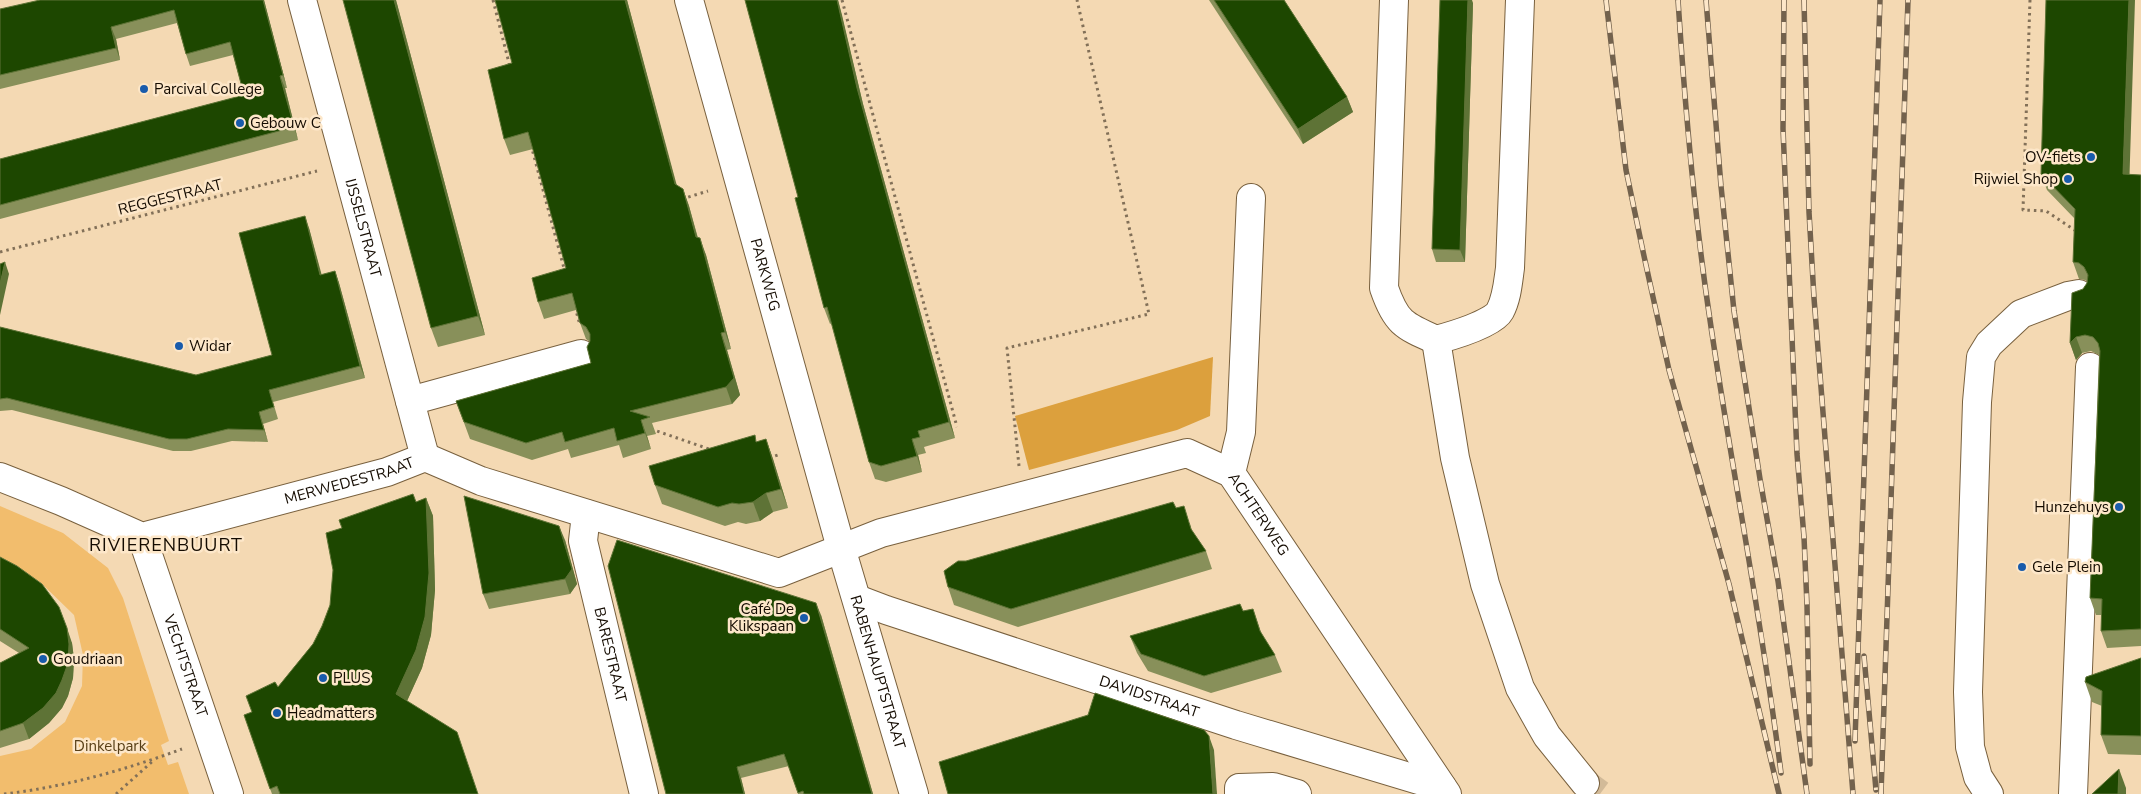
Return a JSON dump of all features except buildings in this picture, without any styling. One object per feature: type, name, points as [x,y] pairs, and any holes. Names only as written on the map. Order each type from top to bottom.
[{"type":"street","name":"IJSSELSTRAAT","points":[[302,0],[425,457]]},
{"type":"street","name":"PARKWEG","points":[[689,0],[841,548]]},
{"type":"street","points":[[1394,0],[1384,288],[1392,311],[1407,328],[1436,340],[1472,330],[1499,313],[1507,293],[1510,268],[1520,0]]},
{"type":"street","points":[[1231,473],[1241,432],[1251,198]]},
{"type":"street","points":[[1989,794],[1978,777],[1970,747],[1968,692],[1977,412],[1981,357],[1989,344],[2021,314],[2068,296],[2079,294]]},
{"type":"street","points":[[1436,340],[1455,458],[1488,592],[1520,688],[1547,736],[1585,783]]},
{"type":"street","points":[[410,401],[581,344]]},
{"type":"street","points":[[2073,794],[2090,368]]},
{"type":"street","name":"ACHTERWEG","points":[[841,548],[881,533],[1187,453],[1231,473],[1443,791]]},
{"type":"street","name":"MERWEDESTRAAT","points":[[142,537],[387,472],[425,457],[481,481],[779,573],[841,548]]},
{"type":"street","points":[[0,477],[61,501],[142,537]]},
{"type":"street","name":"BARESTRAAT","points":[[586,514],[583,541],[644,794]]},
{"type":"street","name":"VECHTSTRAAT","points":[[142,537],[229,794]]},
{"type":"street","name":"RABENHAUPTSTRAAT","points":[[841,548],[914,794]]},
{"type":"street","name":"DAVIDSTRAAT","points":[[857,599],[1236,725],[1443,791]]},
{"type":"street","points":[[1239,794],[1239,788],[1273,787],[1297,794]]},
{"type":"path","points":[[493,0],[512,74]]},
{"type":"path","points":[[842,0],[958,427]]},
{"type":"path","points":[[1023,496],[1007,348],[1149,314],[1077,0]]},
{"type":"path","points":[[2030,0],[2023,210],[2046,211],[2076,232],[2081,239]]},
{"type":"path","points":[[530,139],[567,278]]},
{"type":"path","name":"REGGESTRAAT","points":[[0,252],[346,163]]},
{"type":"path","points":[[681,199],[708,191]]},
{"type":"path","points":[[2076,232],[2083,226]]},
{"type":"path","points":[[554,232],[563,230]]},
{"type":"path","points":[[574,306],[581,344]]},
{"type":"path","points":[[648,428],[717,452]]},
{"type":"path","points":[[763,459],[778,455]]},
{"type":"path","points":[[4,794],[42,790],[155,759],[210,740]]},
{"type":"path","points":[[116,794],[155,759]]},
{"type":"path","points":[[42,790],[44,794]]},
{"type":"green space","name":"Dinkelpark","points":[[0,506],[63,533],[108,568],[123,598],[169,741],[161,745],[168,765],[178,762],[189,794],[0,794],[0,756],[31,749],[65,722],[82,686],[83,655],[74,615],[40,582],[0,559]]},
{"type":"shaded area","points":[[1213,357],[1210,416],[1177,430],[1029,470],[1015,416]]},
{"type":"tunnel","points":[[1585,783],[1600,794]]},
{"type":"railway","points":[[1606,0],[1626,170],[1644,256],[1669,370],[1729,584],[1779,794]]},
{"type":"railway","points":[[1678,0],[1691,160],[1704,280],[1765,659],[1781,773]]},
{"type":"railway","points":[[1706,0],[1721,186],[1734,311],[1778,581],[1807,794]]},
{"type":"railway","points":[[1784,0],[1783,129],[1797,454],[1804,537],[1807,605],[1810,764]]},
{"type":"railway","points":[[1804,0],[1809,212],[1814,298],[1853,794]]},
{"type":"railway","points":[[1855,741],[1880,0]]},
{"type":"railway","points":[[1881,794],[1908,0]]},
{"type":"railway","points":[[1864,656],[1876,790]]},
{"type":"place","name":"Parcival College","points":[[144,89]]},
{"type":"place","name":"Gebouw C","points":[[240,123]]},
{"type":"place","name":"OV-fiets","points":[[2091,157]]},
{"type":"place","name":"Rijwiel Shop","points":[[2068,179]]},
{"type":"place","name":"Widar","points":[[179,346]]},
{"type":"place","name":"Hunzehuys","points":[[2119,507]]},
{"type":"place","name":"Gele Plein","points":[[2022,567]]},
{"type":"place","name":"Café De Klikspaan","points":[[804,618]]},
{"type":"place","name":"Goudriaan","points":[[43,659]]},
{"type":"place","name":"PLUS","points":[[323,678]]},
{"type":"place","name":"Headmatters","points":[[277,713]]},
{"type":"district","name":"RIVIERENBUURT","points":[[166,545]]}]
